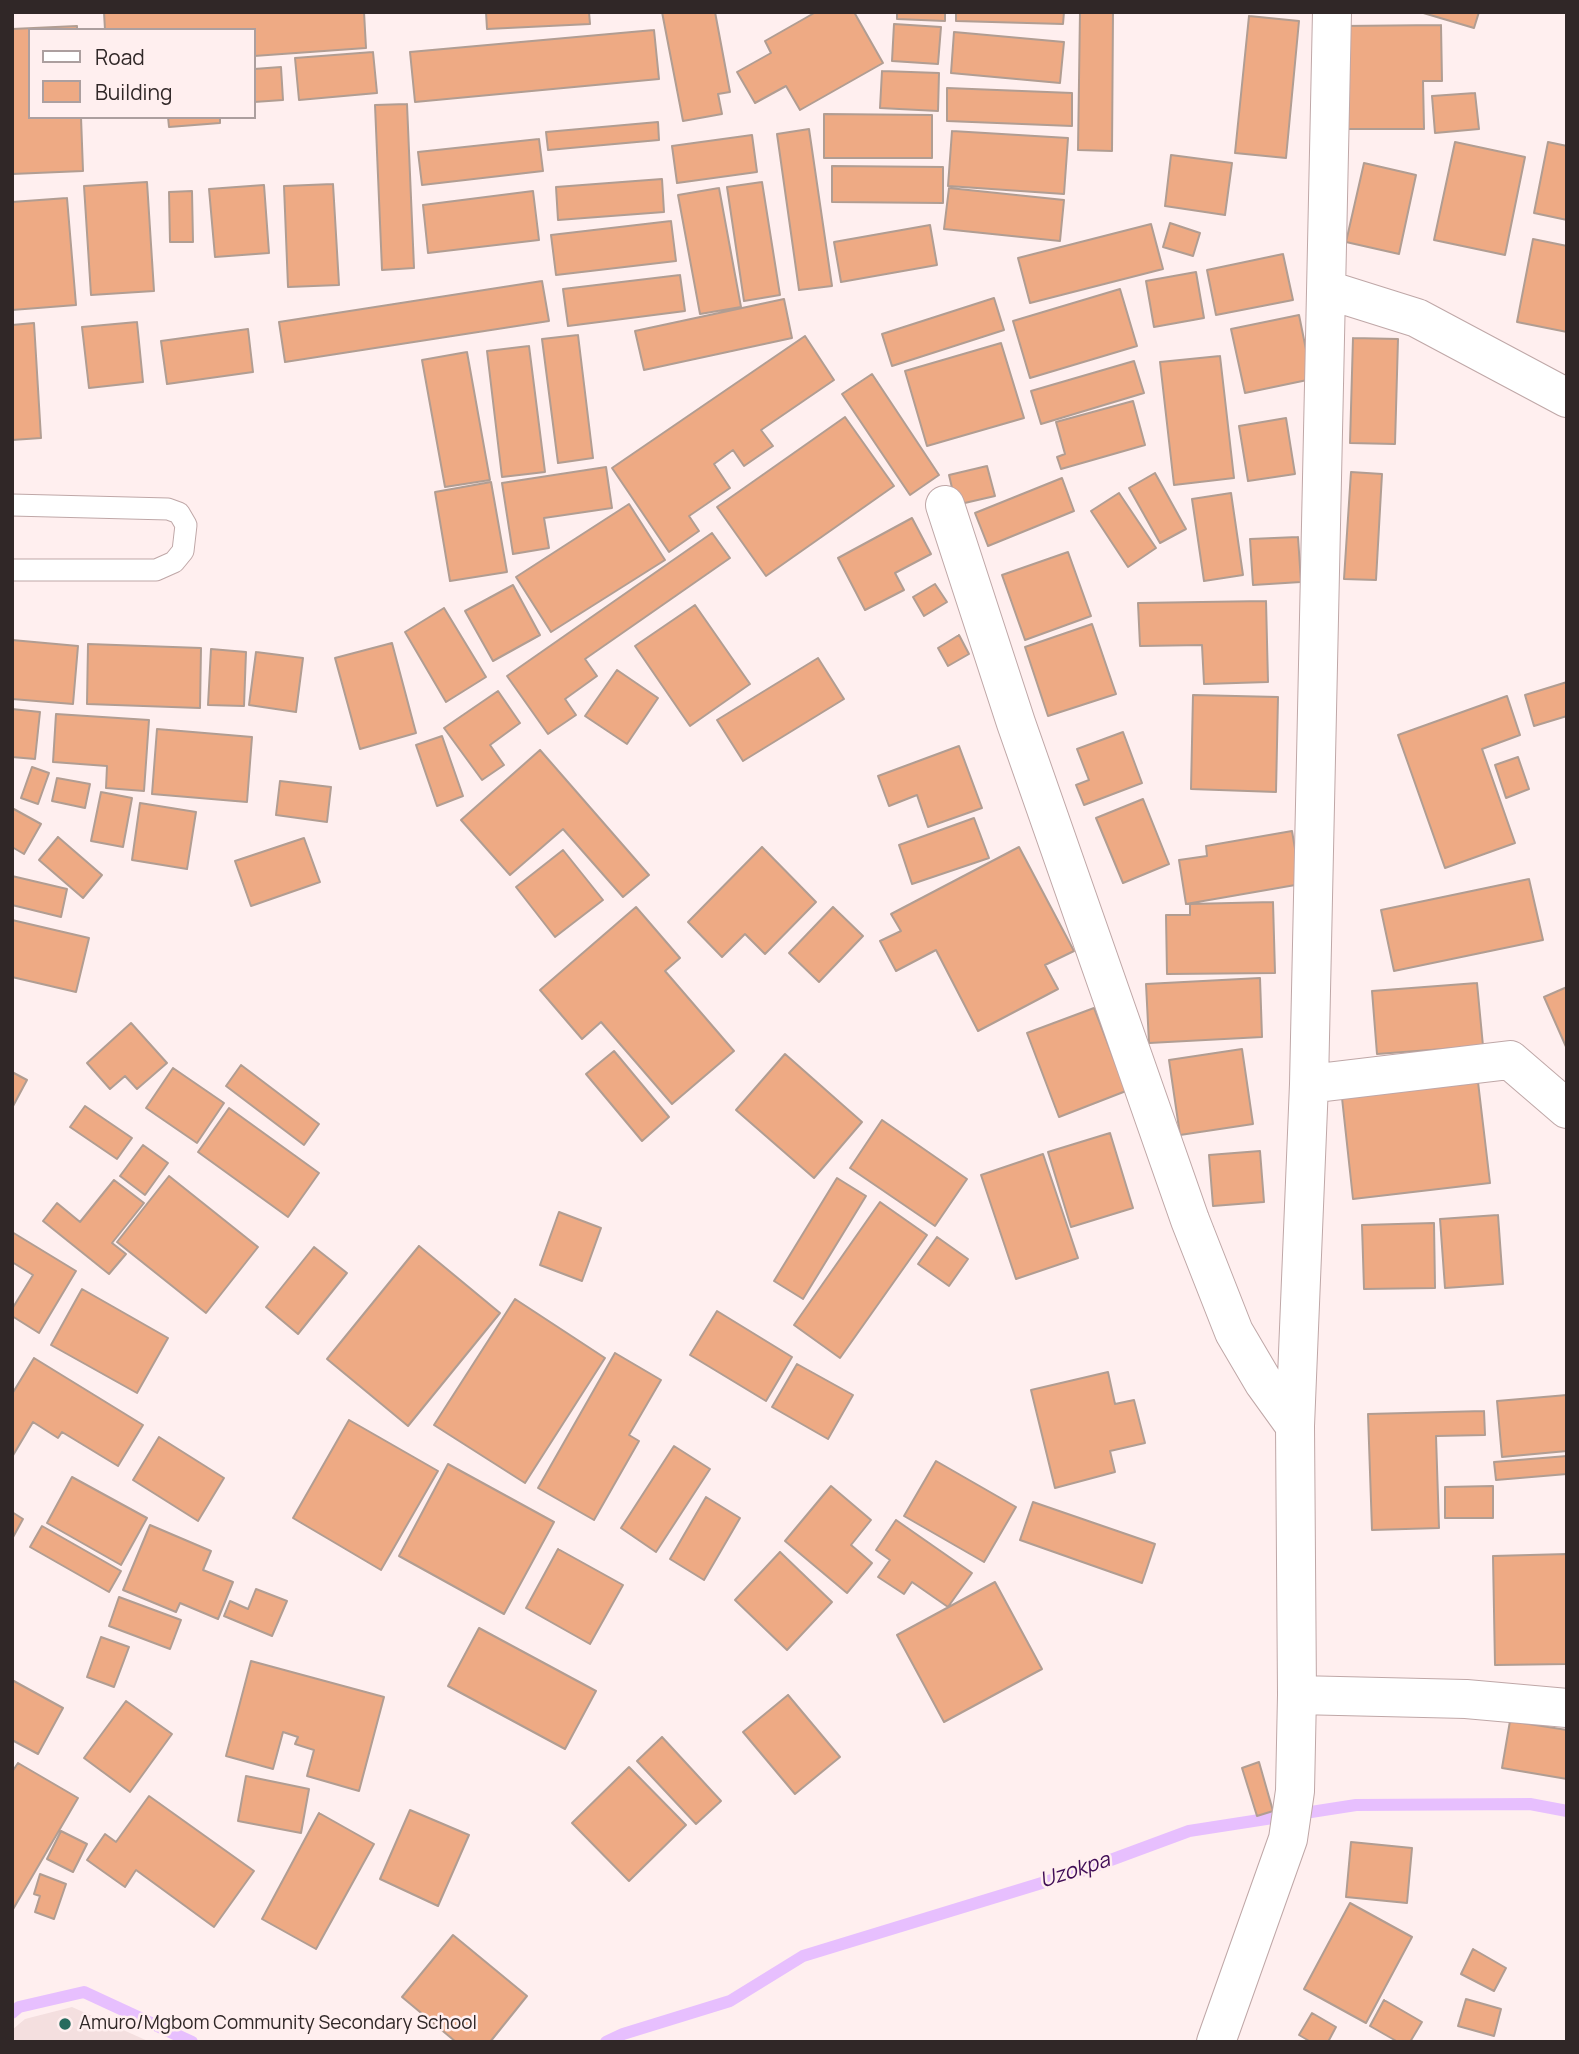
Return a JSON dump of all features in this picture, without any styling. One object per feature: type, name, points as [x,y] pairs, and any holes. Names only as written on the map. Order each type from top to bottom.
[{"type":"street","points":[[1216,2042],[1288,1839],[1295,1791],[1295,1426],[1309,1084],[1332,12]]},
{"type":"street","points":[[1328,290],[1417,317],[1567,398]]},
{"type":"street","points":[[945,505],[1016,723],[1190,1220],[1234,1332],[1264,1383],[1295,1426]]},
{"type":"street","points":[[1309,1084],[1510,1060],[1567,1109]]},
{"type":"street","points":[[1297,1695],[1466,1699],[1567,1708]]},
{"type":"lane","points":[[12,505],[168,509],[179,513],[186,525],[183,551],[174,562],[156,570],[12,570]]},
{"type":"shaded area","name":"Amuro/Mgbom Community Secondary School","points":[[72,2007],[150,2042],[12,2042],[12,2030],[25,2019]]},
{"type":"building","points":[[104,12],[364,12],[366,48],[256,56],[256,28],[105,28]]},
{"type":"building","points":[[486,12],[589,12],[590,24],[487,29]]},
{"type":"building","points":[[662,12],[715,12],[730,92],[718,94],[722,114],[683,121]]},
{"type":"building","points":[[816,12],[854,12],[883,63],[800,110],[786,86],[755,103],[737,72],[771,53],[765,41]]},
{"type":"building","points":[[897,12],[945,12],[945,21],[897,19]]},
{"type":"building","points":[[956,12],[1064,12],[1063,24],[956,21]]},
{"type":"building","points":[[1080,12],[1113,12],[1112,151],[1078,150]]},
{"type":"building","points":[[1420,12],[1479,12],[1474,28]]},
{"type":"building","points":[[1249,16],[1299,21],[1286,158],[1235,153]]},
{"type":"building","points":[[894,24],[941,27],[938,64],[892,61]]},
{"type":"building","points":[[1441,25],[1442,81],[1423,81],[1424,129],[1343,129],[1343,26]]},
{"type":"building","points":[[77,26],[77,28],[34,28]]},
{"type":"building","points":[[28,28],[28,119],[81,119],[83,171],[12,174],[12,29]]},
{"type":"building","points":[[654,30],[659,79],[415,102],[410,52]]},
{"type":"building","points":[[954,32],[1064,42],[1060,83],[951,73]]},
{"type":"building","points":[[373,52],[377,93],[299,100],[295,58]]},
{"type":"building","points":[[281,67],[283,100],[256,102],[256,69]]},
{"type":"building","points":[[882,71],[939,73],[938,111],[880,108]]},
{"type":"building","points":[[947,88],[1072,93],[1072,126],[947,121]]},
{"type":"building","points":[[1475,93],[1479,129],[1435,133],[1432,96]]},
{"type":"building","points":[[407,104],[414,268],[382,270],[375,105]]},
{"type":"building","points":[[824,114],[932,115],[932,158],[824,158]]},
{"type":"building","points":[[168,119],[220,119],[220,123],[169,127]]},
{"type":"building","points":[[658,122],[659,140],[548,150],[546,132]]},
{"type":"building","points":[[809,129],[832,286],[799,290],[777,134]]},
{"type":"building","points":[[952,131],[1068,138],[1064,194],[948,186]]},
{"type":"building","points":[[752,135],[757,172],[677,183],[672,146]]},
{"type":"building","points":[[539,139],[543,171],[422,185],[418,152]]},
{"type":"building","points":[[1455,142],[1525,157],[1505,255],[1434,240]]},
{"type":"building","points":[[1548,142],[1567,146],[1567,220],[1534,213]]},
{"type":"building","points":[[1171,155],[1232,163],[1225,215],[1165,206]]},
{"type":"building","points":[[1364,163],[1416,175],[1399,254],[1346,242]]},
{"type":"building","points":[[832,166],[943,167],[943,203],[832,202]]},
{"type":"building","points":[[662,179],[664,212],[558,220],[556,187]]},
{"type":"building","points":[[147,182],[154,291],[91,295],[84,186]]},
{"type":"building","points":[[762,182],[780,295],[744,301],[727,187]]},
{"type":"building","points":[[333,184],[339,285],[288,287],[284,186]]},
{"type":"building","points":[[264,185],[269,253],[215,257],[209,189]]},
{"type":"building","points":[[719,188],[741,307],[700,314],[678,195]]},
{"type":"building","points":[[949,188],[1064,200],[1060,241],[944,229]]},
{"type":"building","points":[[192,191],[193,242],[170,242],[169,192]]},
{"type":"building","points":[[533,191],[539,240],[428,253],[423,205]]},
{"type":"building","points":[[67,198],[76,305],[12,310],[12,202]]},
{"type":"building","points":[[671,221],[676,261],[556,275],[551,235]]},
{"type":"building","points":[[1170,223],[1200,233],[1193,256],[1163,247]]},
{"type":"building","points":[[1151,224],[1163,269],[1030,303],[1018,258]]},
{"type":"building","points":[[930,225],[937,265],[841,282],[834,242]]},
{"type":"building","points":[[1533,239],[1567,246],[1567,332],[1517,322]]},
{"type":"building","points":[[1283,254],[1293,300],[1216,315],[1207,270]]},
{"type":"building","points":[[1196,272],[1204,318],[1154,327],[1146,281]]},
{"type":"building","points":[[680,275],[685,311],[568,326],[563,289]]},
{"type":"building","points":[[542,281],[549,321],[285,362],[279,322]]},
{"type":"building","points":[[1120,289],[1137,346],[1030,378],[1013,321]]},
{"type":"building","points":[[994,298],[1004,330],[892,366],[882,334]]},
{"type":"building","points":[[784,299],[792,338],[644,370],[635,331]]},
{"type":"building","points":[[1299,315],[1312,379],[1245,393],[1231,329]]},
{"type":"building","points":[[137,322],[143,382],[89,388],[82,327]]},
{"type":"building","points":[[34,323],[41,438],[12,440],[12,325]]},
{"type":"building","points":[[248,329],[253,372],[167,384],[161,341]]},
{"type":"building","points":[[578,335],[593,458],[558,463],[542,339]]},
{"type":"building","points":[[805,336],[834,380],[761,430],[773,446],[744,466],[733,450],[714,464],[730,488],[689,516],[699,531],[669,552],[612,468]]},
{"type":"building","points":[[1353,338],[1398,339],[1395,444],[1350,443]]},
{"type":"building","points":[[1001,343],[1024,418],[927,446],[905,371]]},
{"type":"building","points":[[529,346],[545,472],[502,477],[487,351]]},
{"type":"building","points":[[467,352],[490,480],[445,487],[422,360]]},
{"type":"building","points":[[1220,356],[1234,478],[1174,485],[1160,362]]},
{"type":"building","points":[[1134,361],[1144,393],[1041,424],[1031,391]]},
{"type":"building","points":[[872,374],[939,475],[910,495],[842,394]]},
{"type":"building","points":[[1133,401],[1145,445],[1061,469],[1057,457],[1065,454],[1056,422]]},
{"type":"building","points":[[845,417],[894,486],[766,576],[717,507]]},
{"type":"building","points":[[1286,418],[1295,474],[1248,481],[1239,426]]},
{"type":"building","points":[[987,466],[995,496],[956,505],[949,475]]},
{"type":"building","points":[[606,467],[612,508],[544,518],[549,548],[513,554],[502,483]]},
{"type":"building","points":[[1351,472],[1382,474],[1376,580],[1344,579]]},
{"type":"building","points":[[1155,473],[1186,529],[1160,543],[1129,488]]},
{"type":"building","points":[[1062,478],[1074,511],[988,546],[975,513]]},
{"type":"building","points":[[491,482],[507,572],[450,581],[435,492]]},
{"type":"building","points":[[1119,493],[1156,548],[1128,567],[1091,511]]},
{"type":"building","points":[[1231,493],[1243,575],[1204,581],[1192,499]]},
{"type":"building","points":[[629,504],[665,560],[551,632],[516,577]]},
{"type":"building","points":[[912,518],[931,554],[895,573],[904,590],[865,610],[838,558]]},
{"type":"building","points":[[712,533],[730,558],[585,659],[597,676],[565,699],[576,715],[548,734],[507,676]]},
{"type":"building","points":[[1298,537],[1301,582],[1253,585],[1250,539]]},
{"type":"building","points":[[1068,552],[1091,616],[1025,640],[1002,575]]},
{"type":"building","points":[[935,584],[947,602],[924,616],[913,597]]},
{"type":"building","points":[[513,585],[540,635],[493,661],[465,611]]},
{"type":"building","points":[[1266,601],[1268,682],[1204,684],[1202,645],[1140,646],[1138,603]]},
{"type":"building","points":[[695,605],[750,684],[690,726],[635,646]]},
{"type":"building","points":[[444,608],[486,677],[446,702],[405,632]]},
{"type":"building","points":[[1092,624],[1116,694],[1048,716],[1025,647]]},
{"type":"building","points":[[959,635],[969,654],[948,666],[938,648]]},
{"type":"building","points":[[12,640],[78,646],[73,704],[12,699]]},
{"type":"building","points":[[392,643],[416,733],[360,749],[335,658]]},
{"type":"building","points":[[88,644],[201,648],[200,708],[87,704]]},
{"type":"building","points":[[211,649],[246,652],[244,706],[208,705]]},
{"type":"building","points":[[256,652],[303,658],[296,712],[249,705]]},
{"type":"building","points":[[818,658],[844,699],[743,761],[717,720]]},
{"type":"building","points":[[617,670],[658,698],[627,744],[585,716]]},
{"type":"building","points":[[1567,682],[1567,716],[1534,726],[1525,695]]},
{"type":"building","points":[[498,691],[520,723],[490,745],[504,765],[482,780],[444,728]]},
{"type":"building","points":[[1193,695],[1278,697],[1276,792],[1191,789]]},
{"type":"building","points":[[1507,696],[1520,735],[1482,749],[1515,843],[1445,868],[1398,735]]},
{"type":"building","points":[[12,709],[40,712],[35,759],[12,757]]},
{"type":"building","points":[[56,714],[149,720],[144,791],[106,788],[107,766],[53,762]]},
{"type":"building","points":[[157,729],[252,737],[247,802],[152,794]]},
{"type":"building","points":[[1123,732],[1142,783],[1084,805],[1076,785],[1089,780],[1077,749]]},
{"type":"building","points":[[442,736],[463,796],[437,806],[416,745]]},
{"type":"building","points":[[959,746],[982,808],[928,827],[917,795],[889,806],[878,776]]},
{"type":"building","points":[[540,750],[649,875],[623,897],[563,829],[510,875],[461,820]]},
{"type":"building","points":[[1518,757],[1529,789],[1506,798],[1495,765]]},
{"type":"building","points":[[32,767],[49,773],[38,804],[21,798]]},
{"type":"building","points":[[57,778],[90,784],[85,808],[52,801]]},
{"type":"building","points":[[280,781],[331,787],[327,822],[276,815]]},
{"type":"building","points":[[101,792],[132,798],[123,847],[91,841]]},
{"type":"building","points":[[1143,799],[1169,864],[1123,883],[1096,818]]},
{"type":"building","points":[[140,803],[196,812],[187,869],[132,860]]},
{"type":"building","points":[[12,808],[41,824],[24,854],[12,847]]},
{"type":"building","points":[[974,818],[989,858],[912,884],[899,845]]},
{"type":"building","points":[[1292,831],[1301,884],[1186,904],[1179,860],[1207,856],[1206,846]]},
{"type":"building","points":[[58,837],[102,875],[83,898],[39,860]]},
{"type":"building","points":[[304,838],[320,882],[251,906],[235,861]]},
{"type":"building","points":[[762,847],[816,902],[765,954],[745,934],[722,957],[688,922]]},
{"type":"building","points":[[1019,847],[1074,951],[1045,965],[1058,989],[978,1031],[936,950],[896,971],[880,941],[901,931],[891,914]]},
{"type":"building","points":[[563,850],[603,900],[555,937],[516,887]]},
{"type":"building","points":[[12,876],[67,889],[61,917],[12,905]]},
{"type":"building","points":[[1529,879],[1543,940],[1394,971],[1381,910]]},
{"type":"building","points":[[1273,902],[1275,973],[1167,974],[1166,915],[1190,915],[1190,904]]},
{"type":"building","points":[[636,907],[680,958],[665,971],[734,1051],[672,1104],[601,1022],[582,1039],[540,990]]},
{"type":"building","points":[[833,907],[863,936],[819,982],[789,953]]},
{"type":"building","points":[[12,920],[89,938],[76,992],[12,977]]},
{"type":"building","points":[[1260,978],[1262,1037],[1149,1043],[1146,984]]},
{"type":"building","points":[[1477,983],[1483,1046],[1377,1054],[1372,991]]},
{"type":"building","points":[[1567,987],[1567,1049],[1544,997]]},
{"type":"building","points":[[1094,1008],[1126,1091],[1059,1117],[1027,1033]]},
{"type":"building","points":[[131,1023],[167,1063],[137,1089],[125,1076],[110,1089],[87,1063]]},
{"type":"building","points":[[1242,1049],[1253,1124],[1180,1135],[1169,1060]]},
{"type":"building","points":[[614,1051],[669,1117],[642,1141],[586,1074]]},
{"type":"building","points":[[785,1054],[862,1122],[814,1178],[736,1110]]},
{"type":"building","points":[[241,1065],[319,1124],[304,1145],[226,1086]]},
{"type":"building","points":[[173,1068],[224,1103],[197,1143],[146,1108]]},
{"type":"building","points":[[12,1072],[27,1080],[12,1108]]},
{"type":"building","points":[[1478,1082],[1490,1183],[1353,1199],[1342,1098]]},
{"type":"building","points":[[85,1106],[132,1138],[117,1159],[70,1127]]},
{"type":"building","points":[[229,1108],[319,1173],[288,1217],[198,1152]]},
{"type":"building","points":[[882,1120],[967,1179],[935,1226],[850,1168]]},
{"type":"building","points":[[1110,1133],[1133,1208],[1071,1227],[1048,1152]]},
{"type":"building","points":[[143,1145],[168,1163],[145,1195],[120,1176]]},
{"type":"building","points":[[1260,1151],[1264,1202],[1213,1206],[1209,1155]]},
{"type":"building","points":[[1043,1154],[1078,1258],[1016,1279],[981,1175]]},
{"type":"building","points":[[169,1176],[258,1247],[206,1313],[117,1242]]},
{"type":"building","points":[[837,1178],[866,1196],[803,1299],[774,1281]]},
{"type":"building","points":[[114,1180],[144,1203],[112,1243],[126,1254],[109,1274],[43,1221],[57,1203],[80,1222]]},
{"type":"building","points":[[880,1202],[927,1235],[840,1358],[794,1325]]},
{"type":"building","points":[[559,1212],[601,1228],[582,1281],[540,1265]]},
{"type":"building","points":[[1498,1215],[1503,1284],[1445,1288],[1440,1219]]},
{"type":"building","points":[[1434,1223],[1435,1288],[1364,1289],[1362,1225]]},
{"type":"building","points":[[12,1232],[76,1271],[39,1333],[12,1316],[12,1309],[33,1275],[12,1262]]},
{"type":"building","points":[[937,1237],[968,1259],[949,1286],[918,1264]]},
{"type":"building","points":[[419,1246],[500,1313],[408,1426],[327,1359]]},
{"type":"building","points":[[314,1247],[347,1273],[298,1334],[266,1307]]},
{"type":"building","points":[[82,1289],[168,1338],[137,1393],[51,1345]]},
{"type":"building","points":[[515,1299],[605,1358],[525,1483],[434,1425]]},
{"type":"building","points":[[717,1311],[792,1357],[766,1401],[690,1355]]},
{"type":"building","points":[[615,1353],[661,1380],[629,1435],[639,1441],[594,1520],[538,1488]]},
{"type":"building","points":[[34,1358],[143,1425],[118,1466],[62,1432],[58,1438],[33,1422],[12,1457],[12,1394]]},
{"type":"building","points":[[797,1364],[853,1395],[828,1439],[772,1407]]},
{"type":"building","points":[[1108,1372],[1115,1404],[1134,1400],[1145,1443],[1110,1451],[1115,1472],[1055,1488],[1031,1390]]},
{"type":"building","points":[[1567,1395],[1567,1451],[1502,1457],[1497,1401]]},
{"type":"building","points":[[1484,1411],[1485,1435],[1436,1436],[1439,1528],[1372,1530],[1368,1414]]},
{"type":"building","points":[[349,1420],[438,1471],[381,1570],[293,1518]]},
{"type":"building","points":[[159,1437],[224,1478],[198,1521],[133,1480]]},
{"type":"building","points":[[674,1446],[710,1469],[656,1552],[621,1528]]},
{"type":"building","points":[[1567,1456],[1567,1474],[1496,1480],[1494,1462]]},
{"type":"building","points":[[936,1461],[1016,1507],[984,1562],[904,1516]]},
{"type":"building","points":[[448,1464],[554,1522],[504,1614],[399,1556]]},
{"type":"building","points":[[72,1477],[147,1518],[121,1565],[47,1523]]},
{"type":"building","points":[[831,1486],[871,1520],[851,1545],[872,1563],[847,1593],[785,1541]]},
{"type":"building","points":[[1493,1486],[1493,1518],[1445,1518],[1445,1487]]},
{"type":"building","points":[[706,1497],[740,1518],[704,1580],[670,1559]]},
{"type":"building","points":[[1033,1502],[1155,1544],[1142,1583],[1020,1540]]},
{"type":"building","points":[[12,1512],[23,1519],[12,1539]]},
{"type":"building","points":[[896,1520],[972,1573],[948,1607],[912,1582],[904,1594],[878,1577],[890,1560],[876,1550]]},
{"type":"building","points":[[150,1525],[211,1551],[203,1570],[233,1582],[218,1619],[180,1603],[176,1612],[123,1590]]},
{"type":"building","points":[[42,1526],[121,1571],[109,1592],[30,1547]]},
{"type":"building","points":[[558,1549],[623,1585],[590,1644],[526,1608]]},
{"type":"building","points":[[780,1552],[832,1602],[787,1650],[735,1600]]},
{"type":"building","points":[[1567,1554],[1567,1664],[1495,1665],[1493,1556]]},
{"type":"building","points":[[995,1582],[1042,1669],[944,1722],[897,1635]]},
{"type":"building","points":[[256,1589],[287,1601],[272,1636],[224,1616],[230,1601],[248,1609]]},
{"type":"building","points":[[119,1597],[181,1620],[170,1649],[109,1626]]},
{"type":"building","points":[[479,1628],[596,1691],[565,1749],[448,1686]]},
{"type":"building","points":[[101,1637],[129,1647],[114,1687],[87,1677]]},
{"type":"building","points":[[251,1661],[384,1697],[359,1791],[307,1776],[314,1750],[295,1744],[298,1737],[283,1732],[273,1769],[226,1756]]},
{"type":"building","points":[[12,1680],[63,1708],[38,1754],[12,1740]]},
{"type":"building","points":[[788,1695],[840,1757],[795,1794],[743,1732]]},
{"type":"building","points":[[126,1701],[172,1734],[130,1792],[84,1758]]},
{"type":"building","points":[[1510,1721],[1567,1730],[1567,1779],[1502,1768]]},
{"type":"building","points":[[662,1737],[721,1801],[696,1824],[637,1761]]},
{"type":"building","points":[[1259,1762],[1273,1811],[1257,1816],[1242,1768]]},
{"type":"building","points":[[18,1763],[78,1798],[12,1911],[12,1772]]},
{"type":"building","points":[[629,1767],[686,1825],[629,1881],[572,1823]]},
{"type":"building","points":[[246,1776],[309,1789],[301,1833],[238,1821]]},
{"type":"building","points":[[149,1796],[254,1871],[214,1927],[136,1870],[125,1887],[87,1860],[105,1834],[116,1842]]},
{"type":"building","points":[[410,1810],[469,1835],[438,1906],[380,1879]]},
{"type":"building","points":[[319,1813],[374,1844],[316,1949],[262,1919]]},
{"type":"building","points":[[61,1831],[87,1844],[73,1872],[47,1859]]},
{"type":"building","points":[[1351,1842],[1412,1848],[1407,1903],[1346,1897]]},
{"type":"building","points":[[40,1874],[66,1884],[54,1919],[35,1912],[40,1896],[34,1894]]},
{"type":"building","points":[[1350,1903],[1412,1937],[1366,2023],[1304,1989]]},
{"type":"building","points":[[453,1935],[527,1996],[490,2042],[456,2042],[402,1997]]},
{"type":"building","points":[[1473,1949],[1506,1968],[1494,1991],[1461,1974]]},
{"type":"building","points":[[1466,1999],[1501,2009],[1494,2036],[1458,2026]]},
{"type":"building","points":[[1384,2000],[1422,2022],[1410,2042],[1398,2042],[1370,2026]]},
{"type":"building","points":[[1312,2013],[1336,2027],[1328,2042],[1311,2042],[1299,2035]]},
{"type":"waterway","name":"Uzokpa","points":[[606,2042],[623,2034],[730,2001],[803,1956],[1081,1871],[1189,1831],[1356,1805],[1530,1804],[1567,1811]]},
{"type":"waterway","name":"Uzokpa","points":[[12,2013],[19,2007],[84,1992],[192,2042]]},
{"type":"place","name":"Amuro/Mgbom Community Secondary School","points":[[65,2024]]}]
